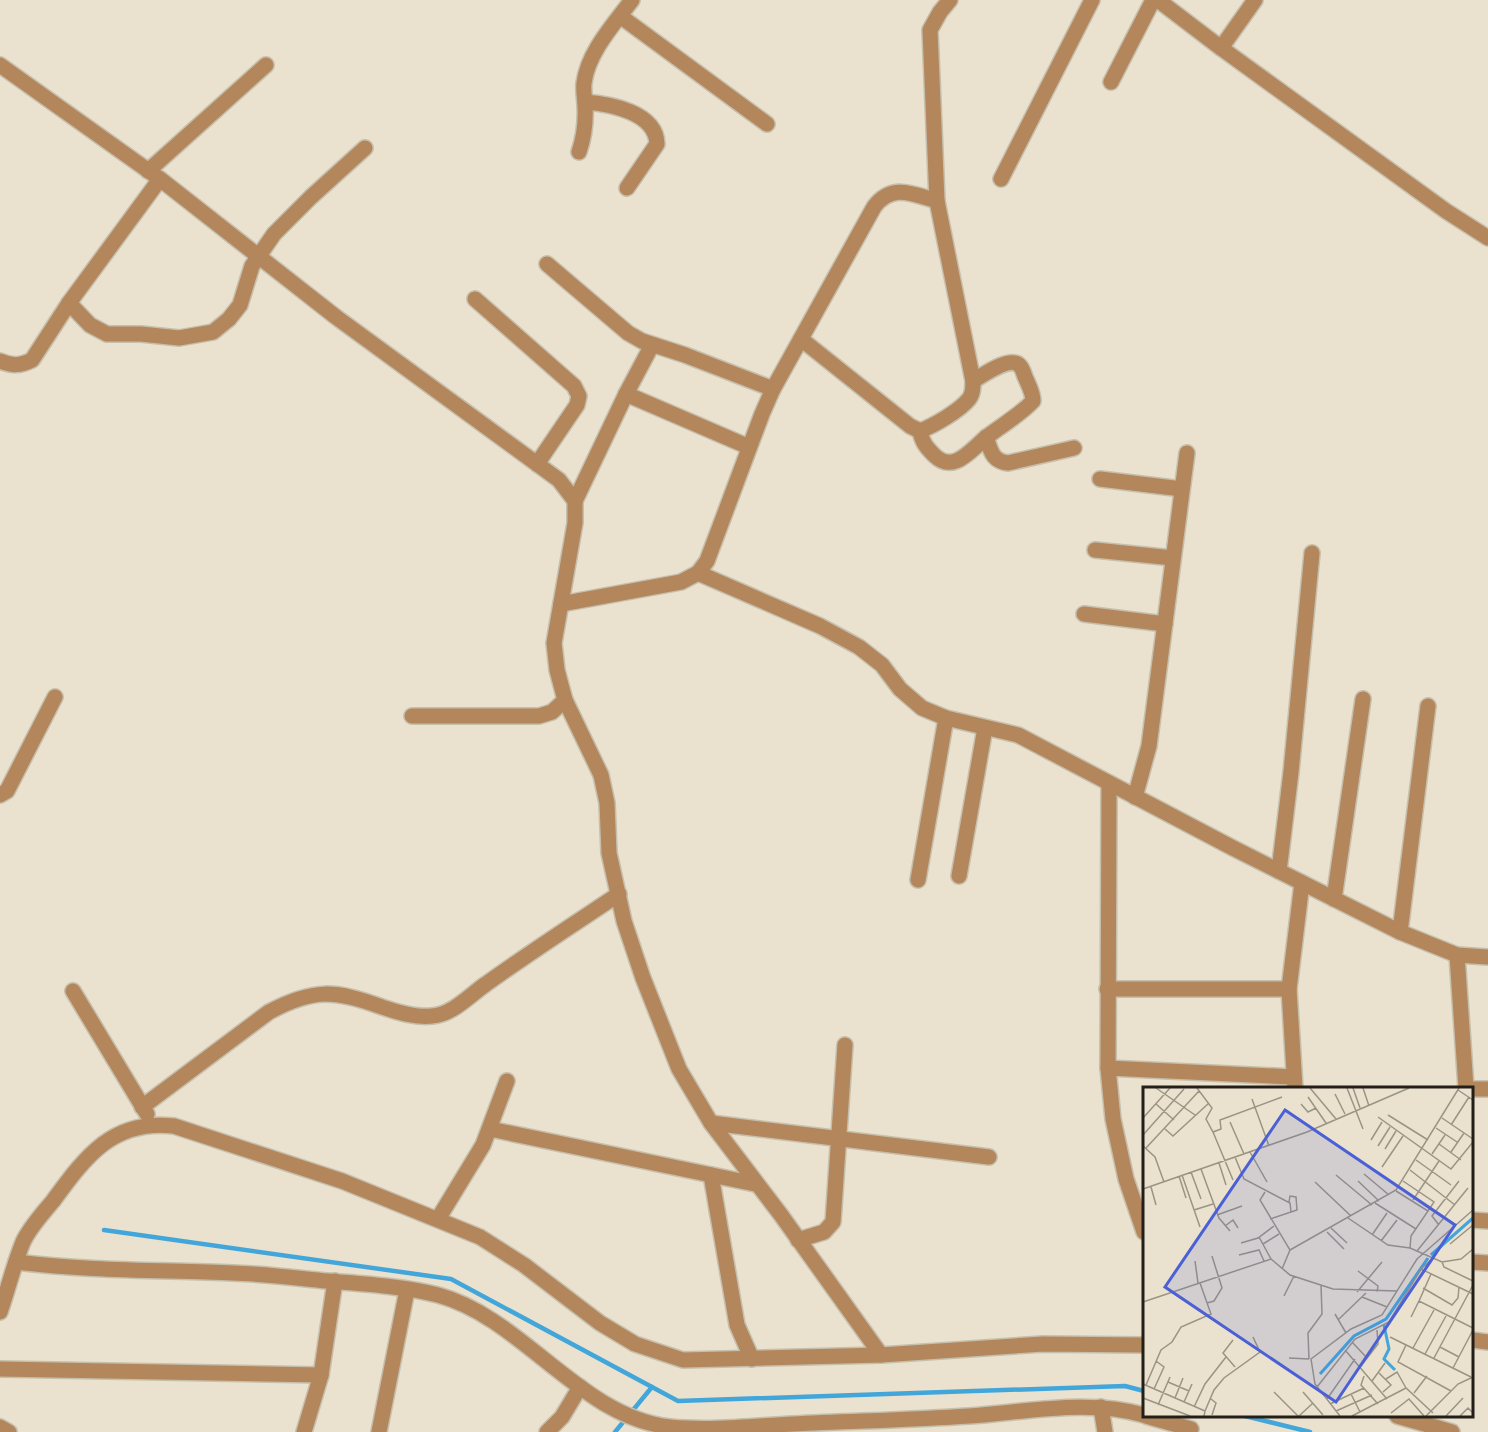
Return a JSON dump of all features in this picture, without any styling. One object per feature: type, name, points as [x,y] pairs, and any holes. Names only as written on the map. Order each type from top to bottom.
[{"type":"street","points":[[579,152],[584,139],[584,86],[587,68],[632,0]]},
{"type":"street","points":[[920,431],[942,419],[969,399],[973,392],[973,381],[938,201],[930,30],[950,0]]},
{"type":"street","points":[[1001,179],[1092,0]]},
{"type":"street","points":[[1111,82],[1156,0],[1446,211],[1487,236]]},
{"type":"street","points":[[1221,48],[1255,0]]},
{"type":"street","points":[[620,16],[767,124]]},
{"type":"street","points":[[0,65],[154,175],[336,317],[560,480],[575,501]]},
{"type":"street","points":[[0,361],[9,365],[22,365],[32,360],[154,175],[266,66]]},
{"type":"street","points":[[585,102],[622,108],[654,129],[657,144],[627,188]]},
{"type":"street","points":[[69,303],[90,325],[107,334],[141,334],[179,338],[213,332],[229,319],[240,305],[252,266],[274,234],[365,148]]},
{"type":"street","points":[[561,604],[681,582],[699,573],[707,561],[749,447],[775,385],[881,198],[891,192],[904,192],[938,201]]},
{"type":"street","points":[[547,264],[628,333],[652,345],[775,385]]},
{"type":"street","points":[[475,299],[574,386],[579,396],[577,405],[537,464]]},
{"type":"street","points":[[801,339],[910,426],[920,431]]},
{"type":"street","points":[[652,345],[575,501],[575,524],[554,643],[557,670],[565,700],[601,776],[608,803],[609,853],[624,921],[643,978],[679,1069],[711,1123],[881,1355]]},
{"type":"street","points":[[920,431],[926,447],[939,460],[949,464],[958,461],[1033,401],[1033,394],[1020,366],[1015,362],[1002,365],[973,381]]},
{"type":"street","points":[[626,394],[749,447]]},
{"type":"street","points":[[986,437],[993,458],[1000,462],[1008,463],[1074,448]]},
{"type":"street","points":[[1135,797],[1149,746],[1187,453]]},
{"type":"street","points":[[1100,479],[1182,489]]},
{"type":"street","points":[[1095,550],[1173,558]]},
{"type":"street","points":[[1279,871],[1292,772],[1312,552]]},
{"type":"street","points":[[699,573],[859,647],[882,665],[900,689],[922,708],[946,718],[1018,735],[1400,932],[1457,955],[1488,957]]},
{"type":"street","points":[[1084,614],[1165,624]]},
{"type":"street","points":[[0,795],[7,791],[56,697]]},
{"type":"street","points":[[1334,899],[1363,699]]},
{"type":"street","points":[[412,716],[539,716],[552,712],[565,700]]},
{"type":"street","points":[[1400,932],[1428,706]]},
{"type":"street","points":[[918,880],[946,718]]},
{"type":"street","points":[[959,876],[985,728]]},
{"type":"street","points":[[1109,783],[1107,1068],[1113,1119],[1126,1179],[1143,1229]]},
{"type":"street","points":[[1107,1068],[1294,1083],[1289,989],[1302,883]]},
{"type":"street","points":[[142,1107],[269,1012],[288,1002],[328,993],[345,994],[399,1012],[433,1017],[453,1009],[484,985],[619,894]]},
{"type":"street","points":[[1457,955],[1466,1087]]},
{"type":"street","points":[[1107,989],[1289,989]]},
{"type":"street","points":[[73,991],[153,1123]]},
{"type":"street","points":[[798,1240],[825,1232],[833,1222],[845,1046]]},
{"type":"street","points":[[438,1219],[490,1129],[507,1081]]},
{"type":"street","points":[[0,1312],[24,1240],[80,1163],[102,1144],[125,1131],[153,1123],[174,1126],[342,1181],[480,1237],[524,1265],[600,1323],[635,1344],[683,1359],[881,1355],[1043,1344],[1143,1345]]},
{"type":"street","points":[[711,1123],[989,1157]]},
{"type":"street","points":[[490,1129],[755,1184]]},
{"type":"street","points":[[711,1175],[736,1326],[752,1359]]},
{"type":"street","points":[[1473,1220],[1488,1221]]},
{"type":"street","points":[[16,1262],[68,1268],[238,1273],[335,1281],[436,1295],[462,1304],[487,1317],[580,1388],[618,1410],[638,1420],[670,1426],[722,1427],[968,1416],[1101,1407],[1143,1415]]},
{"type":"street","points":[[1473,1262],[1488,1263]]},
{"type":"street","points":[[304,1432],[321,1375],[335,1281]]},
{"type":"street","points":[[379,1432],[407,1290]]},
{"type":"street","points":[[1473,1340],[1488,1342]]},
{"type":"street","points":[[0,1369],[321,1375]]},
{"type":"street","points":[[547,1432],[562,1417],[580,1388]]},
{"type":"street","points":[[1101,1407],[1105,1432]]},
{"type":"street","points":[[1153,1417],[1191,1426]]},
{"type":"street","points":[[1401,1417],[1452,1432]]},
{"type":"street","points":[[0,1427],[9,1432]]},
{"type":"waterway","points":[[104,1230],[451,1279],[678,1401],[1125,1386],[1143,1391]]},
{"type":"waterway","points":[[615,1432],[652,1387]]},
{"type":"waterway","points":[[1249,1417],[1310,1432]]}]
